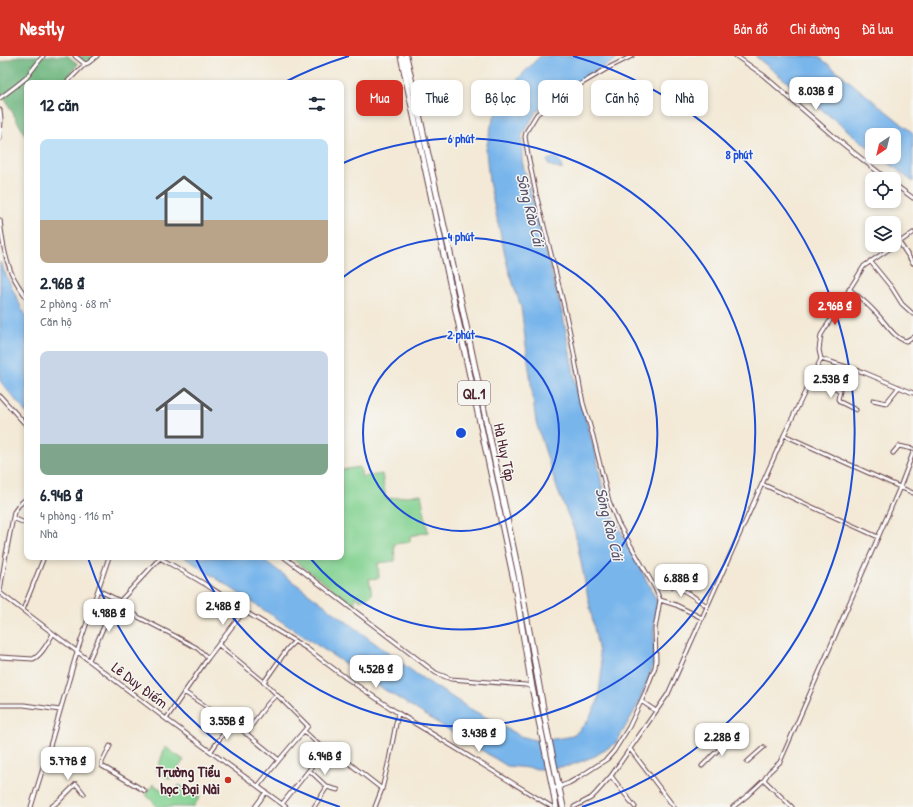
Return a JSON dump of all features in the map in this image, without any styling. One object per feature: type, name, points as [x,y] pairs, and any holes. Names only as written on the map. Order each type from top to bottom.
[{"type":"main road","name":"Hà Huy Tập","points":[[401,56],[514,580],[532,686],[556,807]]},
{"type":"main road","name":"Hà Huy Tập","points":[[406,56],[520,575],[547,730],[563,807]]},
{"type":"street","points":[[0,98],[26,78],[43,56]]},
{"type":"street","points":[[75,56],[85,64]]},
{"type":"street","points":[[69,80],[85,64],[97,56]]},
{"type":"street","points":[[553,789],[569,783],[607,760],[629,727],[653,675],[655,667],[655,629],[660,600],[655,588],[618,523],[609,501],[593,436],[583,403],[569,325],[536,194],[525,137],[528,128],[537,114],[550,104],[562,95],[608,68],[632,56]]},
{"type":"street","points":[[736,56],[763,75],[838,140],[878,172]]},
{"type":"street","points":[[0,110],[0,138]]},
{"type":"street","points":[[901,189],[913,198]]},
{"type":"street","points":[[0,220],[3,244],[10,270],[24,294]]},
{"type":"street","points":[[901,241],[913,233]]},
{"type":"street","points":[[901,245],[913,263]]},
{"type":"street","points":[[574,807],[591,798],[611,776],[668,694],[784,434],[821,359],[819,350],[821,335],[864,266],[884,252]]},
{"type":"street","points":[[870,261],[892,288],[902,304],[913,314]]},
{"type":"street","points":[[849,288],[876,312],[901,340],[906,341],[913,338]]},
{"type":"street","points":[[821,359],[863,372],[913,393]]},
{"type":"street","points":[[814,374],[840,391],[838,399],[840,402],[856,410]]},
{"type":"street","points":[[873,400],[886,403],[888,402],[899,387]]},
{"type":"street","points":[[0,396],[24,423]]},
{"type":"street","points":[[784,434],[913,493]]},
{"type":"street","points":[[893,453],[899,446],[913,449]]},
{"type":"street","points":[[733,807],[764,780],[769,772],[780,762],[900,487],[913,453]]},
{"type":"street","points":[[762,484],[878,537]]},
{"type":"street","points":[[0,592],[14,512],[24,501]]},
{"type":"street","points":[[13,518],[24,523]]},
{"type":"street","points":[[23,610],[43,560]]},
{"type":"street","points":[[31,807],[77,652],[108,560]]},
{"type":"street","points":[[120,601],[156,560]]},
{"type":"street","points":[[164,560],[207,585],[244,611],[306,648],[346,678],[398,713],[552,807]]},
{"type":"street","points":[[288,560],[436,673],[451,679],[532,686]]},
{"type":"street","points":[[655,588],[667,586],[683,590],[707,606]]},
{"type":"street","points":[[98,590],[126,605],[138,617],[197,648],[208,658]]},
{"type":"street","name":"Lê Duy Điếm","points":[[0,592],[166,719],[286,807]]},
{"type":"street","points":[[89,660],[116,599]]},
{"type":"street","points":[[660,600],[676,605],[702,618]]},
{"type":"street","points":[[166,719],[208,658],[244,611]]},
{"type":"street","points":[[0,656],[33,659],[43,650],[53,634]]},
{"type":"street","points":[[264,682],[288,648],[295,641]]},
{"type":"street","points":[[219,645],[264,682],[308,726],[258,786]]},
{"type":"street","points":[[184,692],[231,723],[279,760]]},
{"type":"street","points":[[246,734],[265,707],[277,695]]},
{"type":"street","points":[[641,702],[656,711]]},
{"type":"street","points":[[0,705],[60,710]]},
{"type":"street","points":[[375,807],[382,789],[398,713]]},
{"type":"street","points":[[210,751],[231,723]]},
{"type":"street","points":[[304,732],[324,748],[340,756],[382,789]]},
{"type":"street","points":[[702,766],[730,738]]},
{"type":"street","points":[[110,746],[102,762],[102,766],[145,790]]},
{"type":"street","points":[[747,762],[764,747]]},
{"type":"street","points":[[282,804],[324,748]]},
{"type":"street","points":[[630,749],[674,807]]},
{"type":"street","points":[[309,770],[327,787],[338,790]]},
{"type":"street","points":[[611,776],[635,807]]},
{"type":"street","points":[[764,780],[792,807]]},
{"type":"street","points":[[51,807],[76,784],[84,794]]},
{"type":"street","points":[[314,807],[327,787]]},
{"type":"street","points":[[255,807],[266,792]]},
{"type":"green space","points":[[18,56],[68,56],[78,64],[66,80],[24,80],[24,133],[0,90],[0,63]]},
{"type":"green space","points":[[78,56],[98,56],[88,66]]},
{"type":"green space","points":[[360,467],[362,477],[382,474],[386,499],[421,494],[428,532],[410,536],[410,542],[394,544],[395,561],[378,563],[379,578],[369,579],[372,594],[360,601],[356,595],[354,605],[294,560],[344,560],[344,470]]},
{"type":"green space","points":[[165,747],[184,760],[170,779],[157,771]]},
{"type":"green space","points":[[153,784],[172,797],[179,785],[200,797],[193,807],[158,807],[146,795]]},
{"type":"water","name":"Sông Rào Cái","points":[[540,56],[623,56],[582,80],[538,80],[538,110],[522,135],[522,161],[563,316],[577,390],[596,455],[605,500],[658,603],[654,629],[654,664],[638,705],[616,743],[595,756],[569,766],[539,769],[507,766],[385,690],[189,560],[264,560],[419,676],[469,708],[520,736],[539,741],[568,737],[576,733],[587,722],[598,701],[602,668],[575,532],[558,491],[536,422],[521,307],[508,268],[489,182],[486,150],[495,116],[530,116],[530,80],[517,80]]},
{"type":"water","points":[[755,56],[818,56],[913,133],[913,182],[890,164],[901,164],[901,128],[865,128],[865,144]]},
{"type":"water","points":[[556,157],[561,163],[562,170],[549,165],[547,160]]},
{"type":"water","points":[[0,262],[24,312],[24,410],[0,381]]},
{"type":"place","name":"Trường Tiểu học Đại Nài","points":[[228,780]]}]
